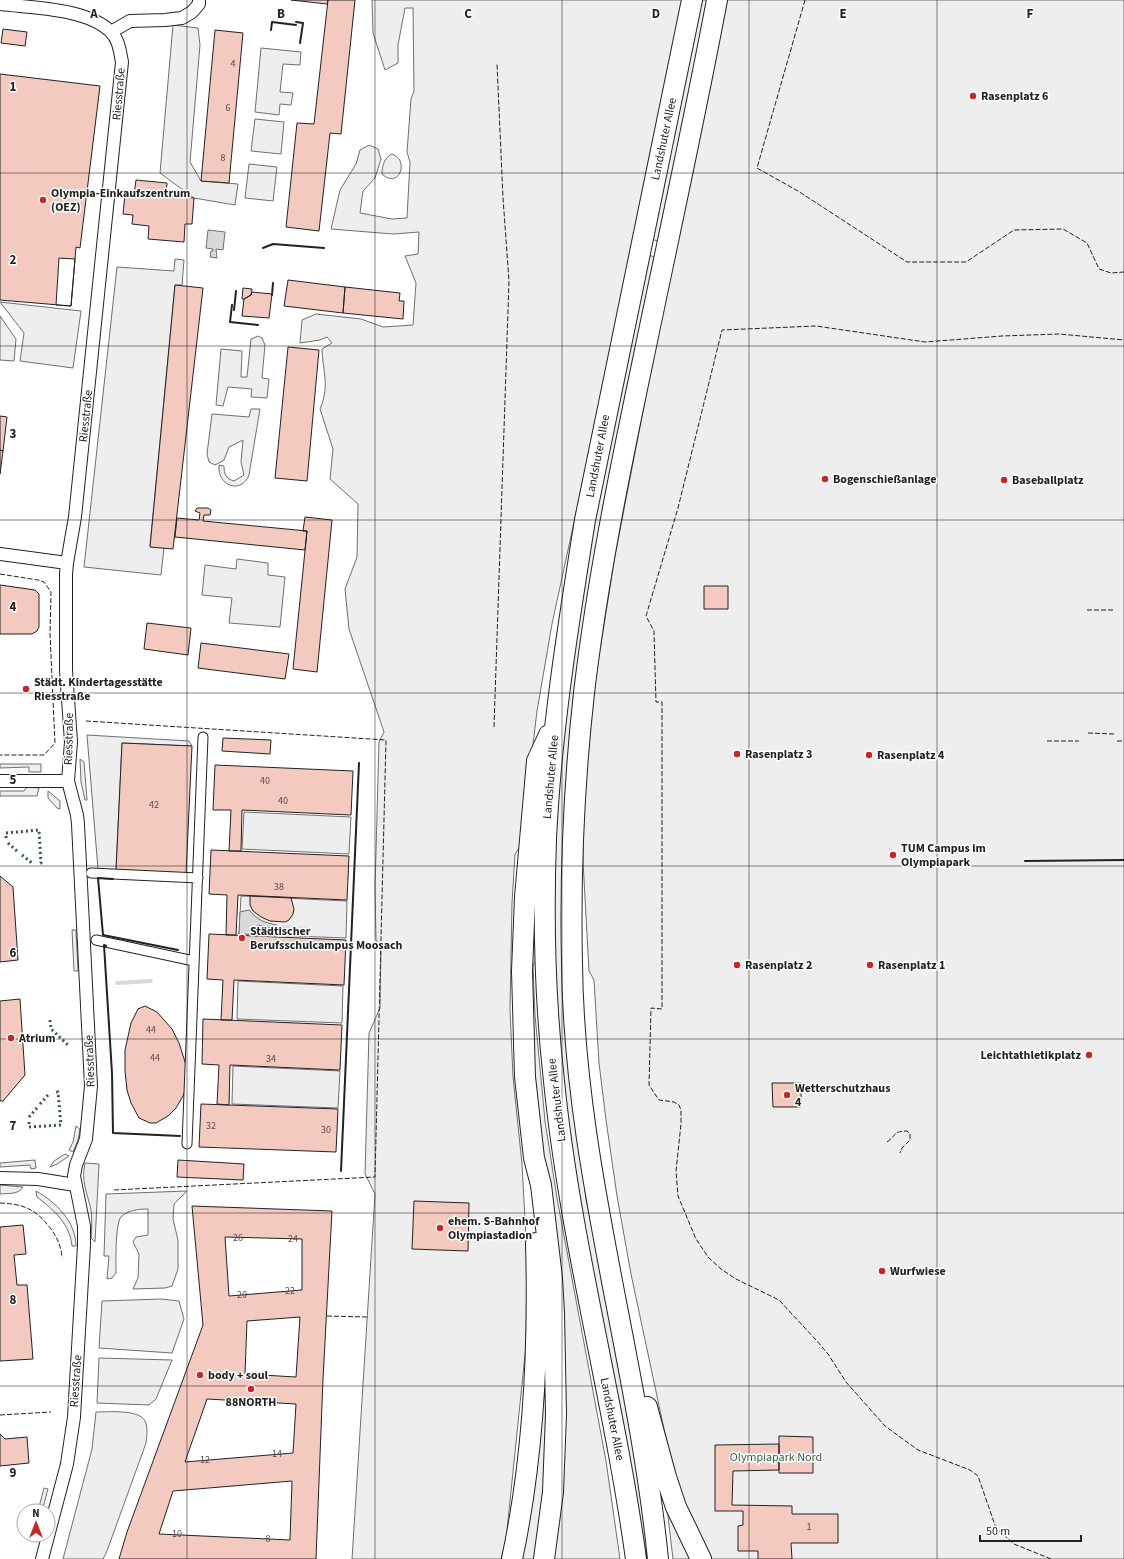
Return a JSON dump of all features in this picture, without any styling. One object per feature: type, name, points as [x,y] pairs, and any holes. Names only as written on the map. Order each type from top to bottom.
[{"type":"highway","name":"Landshuter Allee","points":[[636,1559],[614,1428],[575,1230],[554,1081],[546,965],[546,838],[556,720],[585,520],[692,0]]},
{"type":"highway","name":"Landshuter Allee","points":[[658,1559],[639,1424],[601,1226],[590,1157],[574,1018],[572,965],[572,838],[577,764],[590,650],[610,524],[693,126],[717,0]]},
{"type":"highway","points":[[512,1559],[523,1497],[535,1383],[537,1279],[534,1158],[525,1077],[523,1034],[522,971],[525,897],[537,761],[556,720]]},
{"type":"highway","points":[[534,1158],[541,1185],[552,1278],[555,1357],[556,1414],[553,1492],[544,1559]]},
{"type":"highway","points":[[623,1343],[647,1405],[666,1477],[676,1507],[701,1559]]},
{"type":"street","points":[[111,32],[130,21],[182,18],[192,12],[199,4],[199,0]]},
{"type":"street","name":"Riesstraße","points":[[0,4],[77,14],[94,20],[111,32],[119,45],[122,62],[75,517],[67,563],[66,670],[71,742],[68,780],[78,824],[91,1086],[87,1131],[76,1165],[75,1185],[84,1226],[75,1409],[67,1464],[42,1559]]},
{"type":"street","points":[[0,554],[67,563]]},
{"type":"street","points":[[187,1144],[203,736]]},
{"type":"street","points":[[0,781],[68,780]]},
{"type":"street","points":[[92,873],[198,878]]},
{"type":"street","points":[[96,940],[194,961]]},
{"type":"street","points":[[0,1178],[32,1178],[75,1185]]},
{"type":"green space","points":[[372,0],[686,0],[552,624],[537,711],[521,845],[515,854],[512,903],[510,1009],[513,1077],[522,1164],[527,1256],[526,1345],[506,1540],[501,1559],[352,1559],[375,1194],[365,1174],[369,1033],[380,1008],[381,947],[376,940],[375,888],[379,742],[384,732],[349,629],[345,589],[357,557],[358,504],[330,479],[333,449],[320,409],[325,393],[322,349],[332,343],[327,337],[320,340],[300,343],[302,320],[316,314],[361,319],[383,327],[413,325],[416,283],[405,256],[418,254],[419,232],[393,234],[331,229],[340,190],[356,164],[360,150],[369,145],[378,149],[381,159],[375,178],[363,191],[360,213],[392,219],[407,218],[410,162],[407,152],[411,99],[414,91],[413,8],[405,8],[398,45],[398,63],[385,70],[373,33]]},
{"type":"green space","points":[[700,0],[711,0],[661,242],[651,239]]},
{"type":"green space","name":"TUM Campus im Olympiapark","points":[[725,0],[1124,0],[1124,1559],[711,1559],[682,1499],[671,1462],[631,1274],[617,1196],[606,1120],[599,1063],[594,980],[589,971],[583,861],[583,819],[587,755],[596,675],[615,556],[644,406],[653,350]]},
{"type":"green space","points":[[173,25],[198,28],[200,45],[190,162],[201,181],[238,184],[235,205],[194,198],[160,173]]},
{"type":"green space","points":[[261,48],[301,52],[300,65],[283,64],[280,92],[293,93],[291,105],[280,104],[279,115],[255,112]]},
{"type":"green space","points":[[255,119],[284,122],[281,154],[251,151]]},
{"type":"green space","points":[[392,154],[397,157],[401,167],[397,176],[388,178],[382,174],[382,168],[384,162]]},
{"type":"green space","points":[[249,164],[277,167],[273,201],[245,198]]},
{"type":"green space","points":[[648,255],[658,258],[584,636],[579,1138],[586,1199],[615,1341],[635,1455],[649,1559],[645,1559],[589,1254],[562,1084],[554,974],[554,845],[559,775],[568,688],[597,504]]},
{"type":"green space","points":[[175,259],[184,260],[182,285],[175,285],[150,546],[164,548],[161,575],[84,567],[117,267],[174,271]]},
{"type":"green space","points":[[0,302],[81,311],[73,368],[20,361],[24,333]]},
{"type":"green space","points":[[0,316],[16,339],[14,361],[0,360]]},
{"type":"green space","points":[[258,336],[262,338],[265,345],[262,378],[269,379],[267,398],[251,397],[252,389],[228,387],[223,406],[216,405],[221,349],[242,351],[241,377],[247,377],[251,339]]},
{"type":"green space","points":[[251,409],[260,409],[249,475],[246,481],[241,485],[231,485],[222,479],[219,473],[219,465],[224,466],[226,476],[231,480],[234,481],[244,475],[241,462],[243,440],[229,447],[224,460],[215,465],[209,462],[207,454],[212,414],[249,417]]},
{"type":"green space","points":[[237,559],[268,563],[268,575],[285,577],[280,627],[229,623],[232,598],[202,595],[205,565],[236,569]]},
{"type":"green space","points":[[87,735],[189,741],[192,746],[122,743],[116,870],[98,869]]},
{"type":"green space","points":[[80,759],[84,762],[87,800],[85,800],[81,782]]},
{"type":"green space","points":[[0,764],[41,764],[41,772],[29,772],[29,767],[0,768]]},
{"type":"green space","points":[[27,787],[39,788],[37,796],[0,796],[0,791],[24,791]]},
{"type":"green space","points":[[48,791],[60,801],[60,809],[57,808],[48,798]]},
{"type":"green space","points":[[244,812],[351,817],[349,854],[242,849]]},
{"type":"green space","points":[[534,892],[536,892],[538,956],[533,966],[535,1015],[545,1121],[557,1198],[606,1461],[620,1559],[552,1559],[538,1122],[530,1017]]},
{"type":"green space","points":[[241,896],[347,901],[346,938],[239,934]]},
{"type":"green space","points":[[72,930],[76,930],[78,971],[74,971]]},
{"type":"green space","points":[[238,981],[343,986],[342,1023],[237,1019]]},
{"type":"green space","points":[[233,1066],[340,1071],[338,1108],[232,1104]]},
{"type":"green space","points":[[76,1126],[80,1129],[78,1140],[73,1152],[69,1150],[73,1142]]},
{"type":"green space","points":[[65,1154],[69,1156],[50,1167],[54,1161]]},
{"type":"green space","points":[[35,1160],[36,1168],[31,1169],[30,1165],[0,1167],[0,1163]]},
{"type":"green space","points":[[85,1163],[99,1164],[95,1242],[91,1238],[91,1210],[84,1181]]},
{"type":"green space","points":[[0,1185],[23,1187],[21,1190],[16,1192],[0,1194]]},
{"type":"green space","points":[[36,1191],[51,1201],[64,1214],[73,1229],[76,1246],[72,1246],[71,1238],[65,1224],[55,1212],[37,1197]]},
{"type":"green space","points":[[187,1191],[174,1204],[173,1219],[178,1240],[178,1269],[172,1286],[165,1288],[133,1289],[138,1278],[139,1254],[133,1242],[136,1237],[148,1235],[148,1209],[130,1211],[121,1217],[117,1235],[116,1273],[112,1278],[107,1279],[109,1256],[104,1256],[106,1194]]},
{"type":"green space","points":[[543,1269],[547,1461],[537,1559],[519,1559]]},
{"type":"green space","points":[[161,1299],[179,1301],[184,1319],[172,1353],[99,1348],[102,1301]]},
{"type":"green space","points":[[99,1358],[172,1360],[156,1399],[149,1405],[97,1403]]},
{"type":"green space","points":[[96,1412],[123,1412],[142,1417],[147,1426],[146,1443],[103,1559],[63,1559],[92,1449]]},
{"type":"green space","points":[[44,1488],[48,1489],[44,1503],[40,1503]]},
{"type":"green space","points":[[667,1508],[695,1559],[673,1559]]},
{"type":"shaded area","points":[[208,230],[225,232],[223,250],[216,249],[217,258],[210,257],[213,249],[206,248]]},
{"type":"shaded area","points":[[249,910],[262,920],[277,925],[278,929],[257,925],[257,928],[265,930],[265,935],[239,934],[240,912]]},
{"type":"building","points":[[291,0],[328,0],[327,4]]},
{"type":"building","points":[[328,0],[355,0],[341,134],[330,133],[319,231],[286,227],[297,123],[314,124]]},
{"type":"building","points":[[3,29],[27,32],[25,46],[1,43]]},
{"type":"building","points":[[215,30],[243,33],[229,183],[201,181]]},
{"type":"building","name":"Olympia-Einkaufszentrum (OEZ)","points":[[0,74],[100,86],[80,248],[76,247],[71,306],[0,300]]},
{"type":"building","points":[[136,180],[167,183],[166,196],[194,198],[192,224],[185,224],[184,242],[148,239],[149,226],[132,224],[133,215],[123,214],[125,194],[134,195]]},
{"type":"building","points":[[59,258],[75,259],[71,306],[56,305]]},
{"type":"building","points":[[288,280],[345,287],[343,313],[284,306]]},
{"type":"building","points":[[175,285],[203,288],[173,549],[150,547]]},
{"type":"building","points":[[345,287],[400,293],[399,301],[404,301],[403,319],[343,313]]},
{"type":"building","points":[[243,288],[252,289],[251,295],[242,299]]},
{"type":"building","points":[[252,292],[272,294],[269,318],[242,316],[244,299],[251,295]]},
{"type":"building","points":[[288,347],[319,350],[307,481],[275,478]]},
{"type":"building","points":[[0,416],[7,417],[3,451],[0,450]]},
{"type":"building","points":[[0,450],[3,451],[0,474]]},
{"type":"building","points":[[197,508],[208,508],[211,510],[210,515],[204,515],[203,521],[307,531],[305,550],[175,537],[177,518],[199,520],[200,513],[195,511]]},
{"type":"building","points":[[305,517],[332,520],[317,672],[293,669],[307,531],[303,531]]},
{"type":"building","points":[[0,585],[35,590],[39,594],[39,627],[37,631],[32,634],[0,634]]},
{"type":"building","points":[[704,586],[728,586],[728,609],[704,609]]},
{"type":"building","points":[[147,623],[191,628],[188,655],[144,649]]},
{"type":"building","points":[[201,643],[289,654],[285,679],[198,668]]},
{"type":"building","points":[[223,738],[271,740],[270,754],[222,751]]},
{"type":"building","points":[[122,743],[192,746],[186,874],[116,870]]},
{"type":"building","points":[[215,765],[353,771],[351,815],[242,810],[241,851],[229,851],[231,810],[213,810]]},
{"type":"building","points":[[211,850],[349,856],[347,900],[238,895],[236,935],[226,935],[227,895],[209,894]]},
{"type":"building","points":[[0,876],[13,887],[18,960],[0,962]]},
{"type":"building","points":[[250,896],[291,898],[294,909],[293,914],[289,920],[285,922],[270,921],[253,911],[250,905]]},
{"type":"building","points":[[209,934],[346,940],[344,985],[234,980],[232,1020],[221,1020],[223,980],[207,979]]},
{"type":"building","name":"Atrium","points":[[20,999],[25,1075],[3,1101],[0,1101],[0,1001]]},
{"type":"building","points":[[145,1006],[157,1012],[172,1029],[179,1043],[186,1065],[186,1088],[183,1096],[176,1108],[168,1116],[156,1123],[150,1123],[139,1118],[131,1103],[127,1090],[125,1071],[125,1050],[131,1023],[138,1009]]},
{"type":"building","points":[[203,1019],[342,1025],[340,1070],[230,1065],[229,1105],[217,1104],[219,1065],[202,1064]]},
{"type":"building","name":"Wetterschutzhaus 4","points":[[772,1083],[801,1083],[801,1107],[773,1107]]},
{"type":"building","points":[[201,1104],[338,1109],[336,1152],[199,1147]]},
{"type":"building","points":[[178,1160],[244,1164],[243,1180],[177,1177]]},
{"type":"building","name":"ehem. S-Bahnhof Olympiastadion","points":[[414,1201],[469,1203],[468,1251],[412,1249]]},
{"type":"building","name":"88NORTH","points":[[192,1206],[332,1211],[323,1379],[316,1559],[119,1559],[127,1532],[203,1325]],"holes":[[[225,1237],[302,1239],[302,1290],[229,1296]],[[300,1317],[296,1377],[245,1374],[247,1321]],[[207,1399],[296,1404],[293,1453],[185,1462]],[[292,1481],[290,1540],[159,1534],[173,1491]]]},
{"type":"building","points":[[23,1225],[26,1254],[14,1255],[17,1285],[27,1285],[33,1359],[0,1361],[0,1227]]},
{"type":"building","points":[[0,1434],[5,1439],[27,1437],[29,1463],[0,1466]]},
{"type":"building","points":[[779,1436],[813,1437],[813,1473],[779,1473]]},
{"type":"building","points":[[779,1444],[779,1470],[733,1471],[732,1505],[792,1506],[792,1514],[838,1514],[838,1543],[791,1543],[792,1559],[758,1559],[758,1551],[738,1551],[738,1526],[743,1525],[743,1511],[715,1511],[715,1445]]},
{"type":"waterway","points":[[277,927],[308,929]]},
{"type":"waterway","points":[[117,983],[151,981]]},
{"type":"hedge","points":[[6,838],[6,833],[39,830],[41,863],[38,864]]},
{"type":"hedge","points":[[8,843],[18,852]]},
{"type":"hedge","points":[[22,855],[32,863]]},
{"type":"hedge","points":[[50,1020],[51,1029],[69,1046]]},
{"type":"hedge","points":[[29,1122],[29,1127],[61,1125],[58,1092],[55,1092]]},
{"type":"hedge","points":[[40,1104],[48,1095]]},
{"type":"hedge","points":[[29,1117],[37,1108]]},
{"type":"fence","points":[[805,0],[757,168],[798,191],[907,262],[966,262],[1014,230],[1063,229],[1087,243],[1099,269],[1111,273],[1124,272]]},
{"type":"fence","points":[[494,727],[509,281],[503,198],[497,64]]},
{"type":"fence","points":[[1051,1559],[1014,1544],[996,1528],[978,1476],[970,1470],[918,1450],[885,1426],[846,1382],[828,1354],[779,1300],[736,1279],[721,1269],[708,1257],[696,1239],[678,1196],[676,1171],[681,1110],[679,1105],[674,1102],[659,1100],[649,1085],[651,1008],[662,1009],[662,702],[656,702],[654,631],[646,616],[678,508],[722,330],[816,326],[925,342],[1002,336],[1059,334],[1124,340]]},
{"type":"fence","points":[[0,574],[44,582],[51,592],[50,634],[55,743],[44,755],[0,755]]},
{"type":"fence","points":[[1087,610],[1113,610]]},
{"type":"fence","points":[[86,721],[386,740],[375,1177],[114,1190]]},
{"type":"fence","points":[[1088,733],[1114,734]]},
{"type":"fence","points":[[1047,741],[1079,741]]},
{"type":"fence","points":[[1117,741],[1124,741]]},
{"type":"fence","points":[[887,1142],[897,1133],[907,1131],[910,1134],[910,1140],[902,1148],[900,1153]]},
{"type":"fence","points":[[0,1203],[23,1206],[35,1212],[56,1236],[60,1246],[62,1258]]},
{"type":"fence","points":[[327,1316],[367,1317]]},
{"type":"fence","points":[[0,1415],[51,1412]]},
{"type":"wall","points":[[271,30],[272,22],[296,25]]},
{"type":"wall","points":[[296,22],[303,23],[300,43]]},
{"type":"wall","points":[[263,248],[273,244],[324,248]]},
{"type":"wall","points":[[272,295],[273,283]]},
{"type":"wall","points":[[234,310],[236,291]]},
{"type":"wall","points":[[232,305],[230,322],[258,325]]},
{"type":"wall","points":[[341,1171],[359,763]]},
{"type":"wall","points":[[1025,861],[1124,860]]},
{"type":"wall","points":[[113,879],[98,878],[103,935],[178,950]]},
{"type":"wall","points":[[106,946],[104,945],[112,1073],[113,1133],[180,1136]]},
{"type":"place","name":"Rasenplatz 6","points":[[973,96]]},
{"type":"place","name":"Olympia-Einkaufszentrum (OEZ)","points":[[43,200]]},
{"type":"place","name":"Bogenschießanlage","points":[[825,479]]},
{"type":"place","name":"Baseballplatz","points":[[1004,480]]},
{"type":"place","name":"Städt. Kindertagesstätte Riesstraße","points":[[26,689]]},
{"type":"place","name":"Rasenplatz 3","points":[[737,754]]},
{"type":"place","name":"Rasenplatz 4","points":[[869,755]]},
{"type":"place","name":"TUM Campus im Olympiapark","points":[[893,855]]},
{"type":"place","name":"Städtischer Berufsschulcampus Moosach","points":[[242,938]]},
{"type":"place","name":"Rasenplatz 2","points":[[737,965]]},
{"type":"place","name":"Rasenplatz 1","points":[[870,965]]},
{"type":"place","name":"Atrium","points":[[11,1038]]},
{"type":"place","name":"Leichtathletikplatz","points":[[1089,1055]]},
{"type":"place","name":"Wetterschutzhaus 4","points":[[787,1095]]},
{"type":"place","name":"ehem. S-Bahnhof Olympiastadion","points":[[440,1228]]},
{"type":"place","name":"Wurfwiese","points":[[882,1271]]},
{"type":"place","name":"body + soul","points":[[200,1375]]},
{"type":"place","name":"88NORTH","points":[[251,1389]]},
{"type":"park label","name":"Olympiapark Nord","points":[[776,1457]]}]
